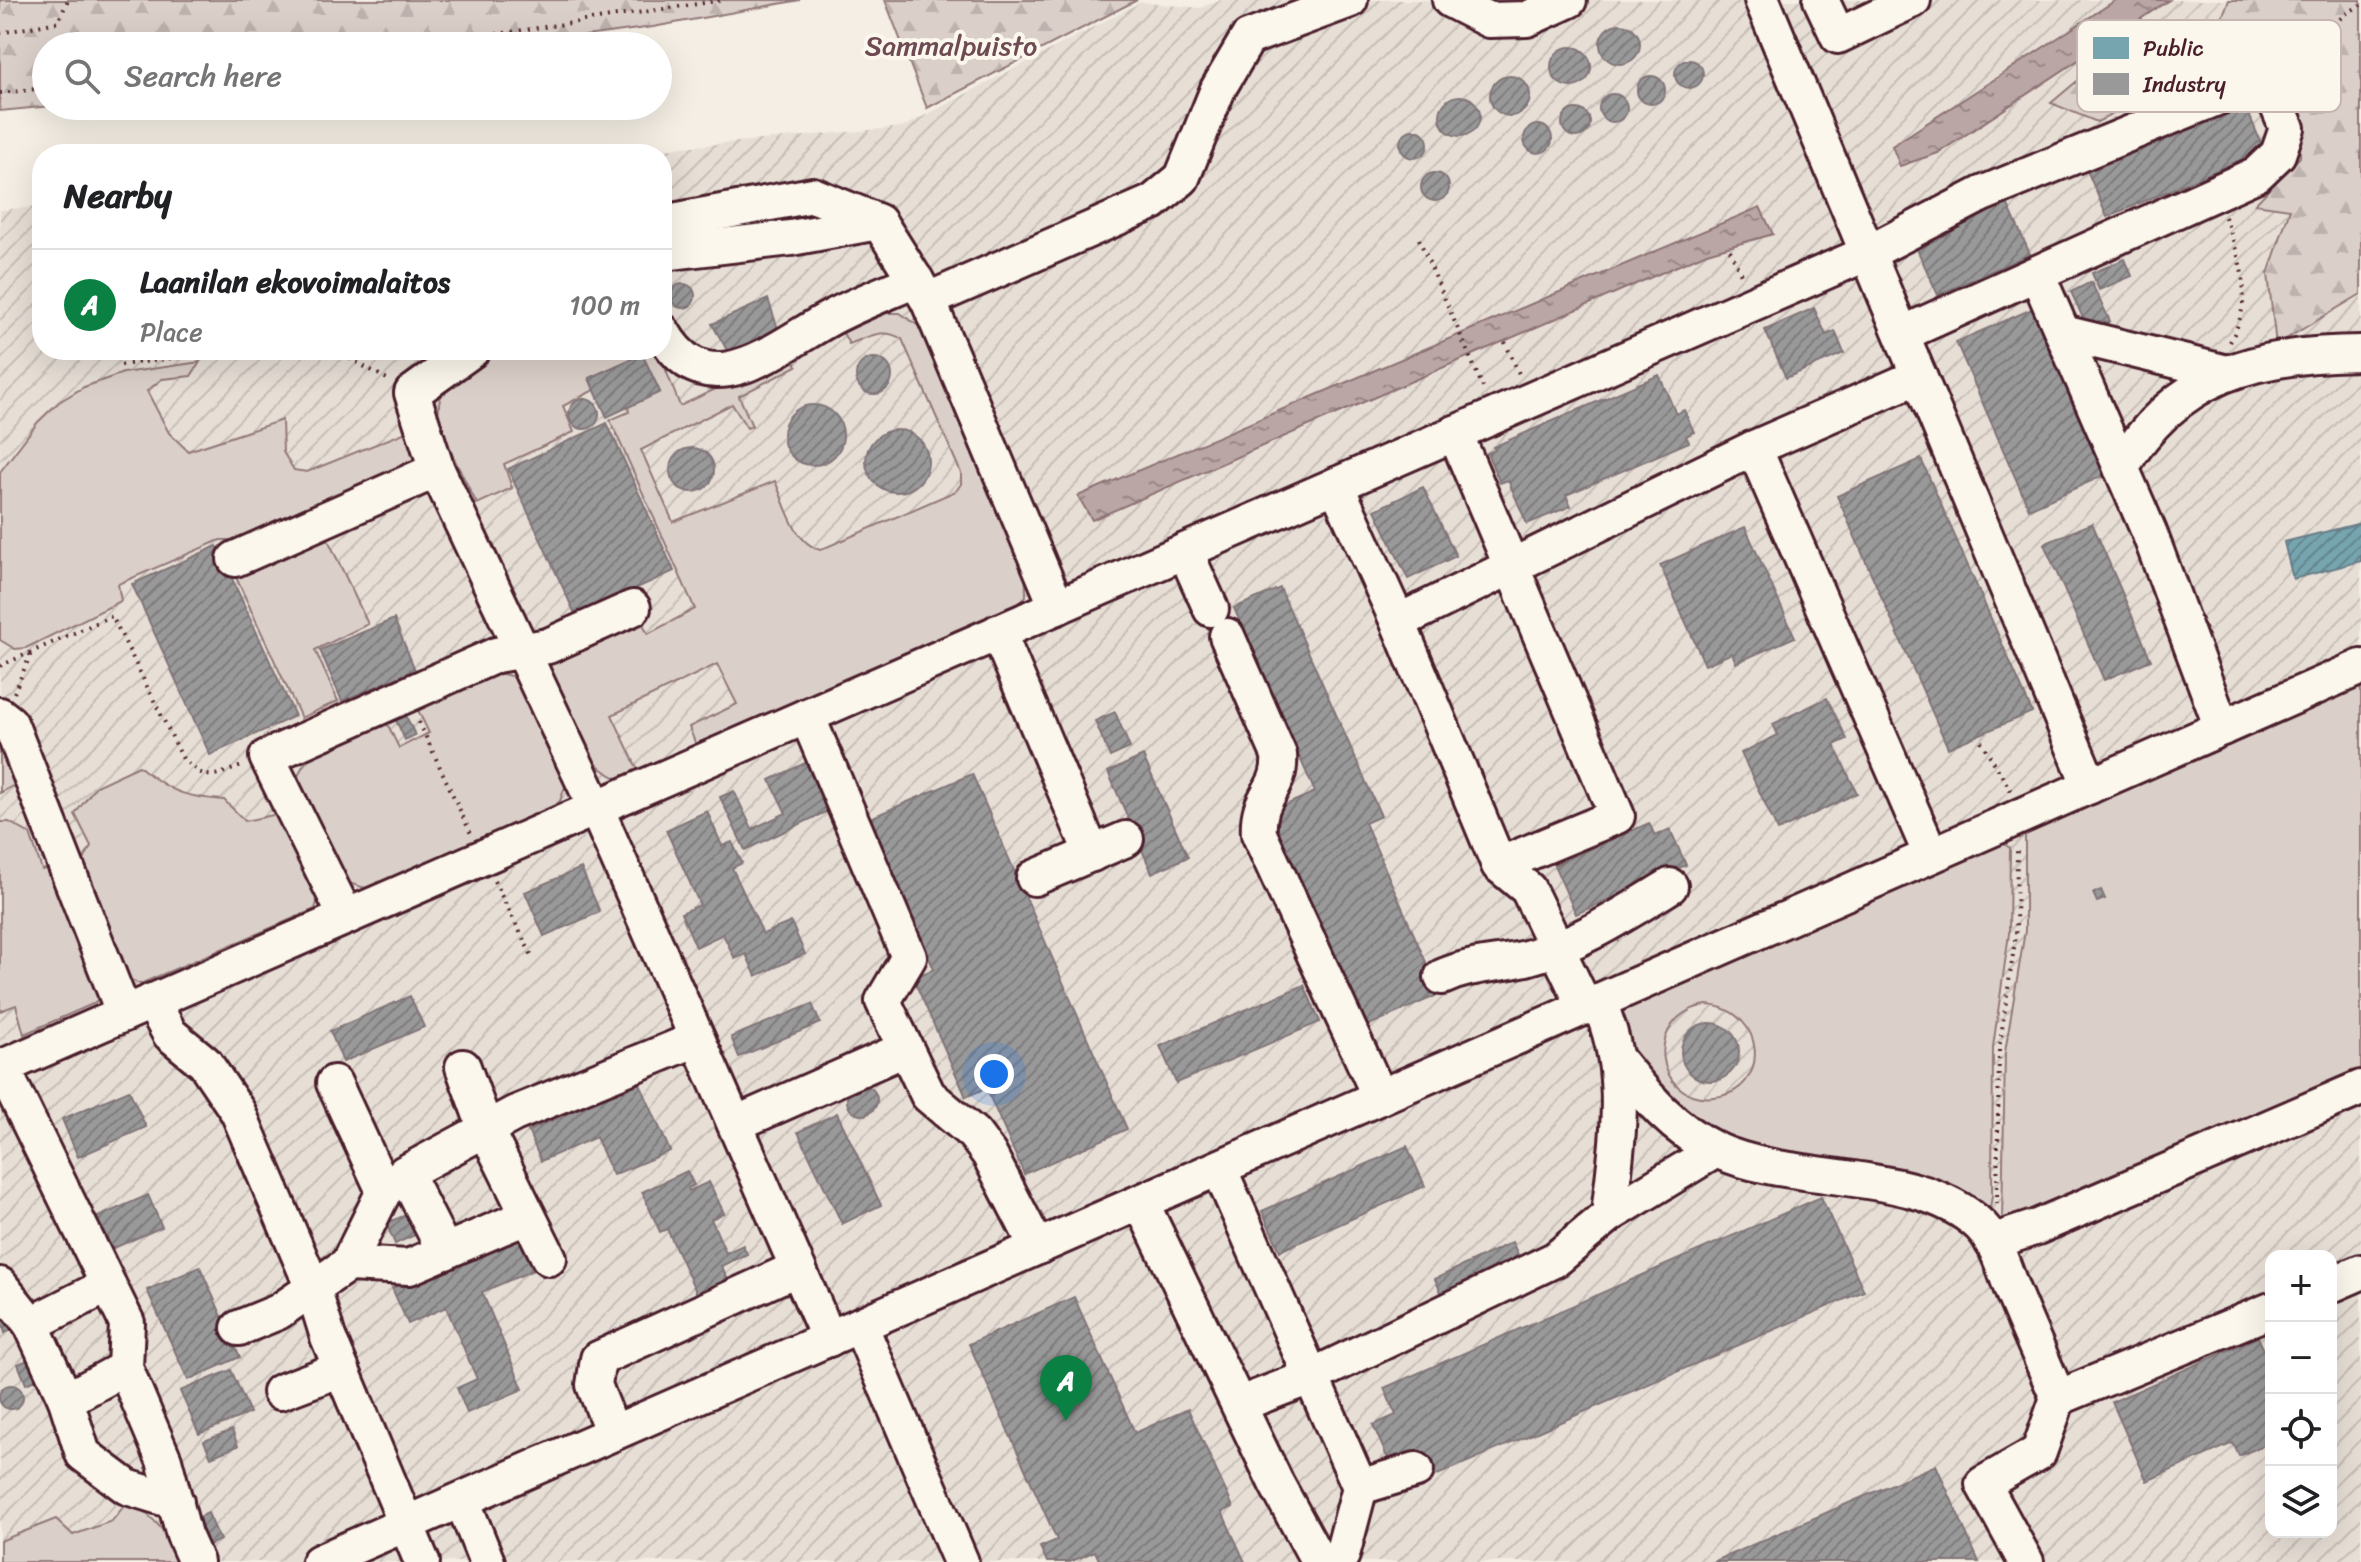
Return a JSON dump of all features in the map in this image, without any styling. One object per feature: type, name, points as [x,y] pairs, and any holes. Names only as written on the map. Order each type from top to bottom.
[{"type":"lane","points":[[672,349],[695,366],[720,371],[749,365],[828,319],[922,290],[1153,202],[1182,178],[1218,89],[1248,38],[1350,0]]},
{"type":"lane","points":[[1450,0],[1489,20],[1527,19],[1569,0]]},
{"type":"lane","points":[[1913,0],[1838,36],[1822,2],[1768,13],[2090,786]]},
{"type":"lane","points":[[196,1562],[164,1460],[125,1368],[127,1323],[1,1067],[1868,253],[1982,194],[2182,112]]},
{"type":"lane","points":[[1902,334],[2257,174],[2278,154],[2287,128],[2280,112]]},
{"type":"lane","points":[[672,221],[813,195],[879,222],[922,290],[1057,607]]},
{"type":"lane","points":[[672,252],[791,238],[879,222]]},
{"type":"lane","points":[[2037,274],[2121,468],[2222,728]]},
{"type":"lane","points":[[2063,333],[2223,372]]},
{"type":"lane","points":[[2121,468],[2138,439],[2161,413],[2223,372],[2297,355],[2361,353]]},
{"type":"lane","points":[[458,360],[412,393],[437,470],[596,808],[798,1268],[844,1332],[961,1562]]},
{"type":"lane","points":[[1398,622],[1754,448],[1919,376]]},
{"type":"lane","points":[[1455,433],[1617,816],[1499,865]]},
{"type":"lane","points":[[1754,448],[1931,855]]},
{"type":"lane","points":[[235,559],[437,470]]},
{"type":"lane","points":[[1336,485],[1398,622],[1499,865],[1528,889],[1555,946],[1591,1004],[1609,1025],[1619,1062],[1621,1097],[1609,1215]]},
{"type":"lane","points":[[1185,551],[1279,755],[1281,773],[1257,812],[1259,834],[1380,1097]]},
{"type":"lane","points":[[346,917],[267,757],[496,655],[548,646],[633,608]]},
{"type":"lane","points":[[998,632],[1092,854]]},
{"type":"lane","points":[[319,1562],[2361,667]]},
{"type":"lane","points":[[807,716],[909,957],[883,1001],[928,1095],[974,1134],[989,1154],[1037,1247]]},
{"type":"lane","points":[[5,719],[138,1007],[205,1063],[238,1112],[313,1288],[341,1369],[422,1562]]},
{"type":"lane","points":[[1034,878],[1126,839]]},
{"type":"lane","points":[[1442,977],[1466,966],[1527,957],[1555,946],[1612,923],[1670,886]]},
{"type":"lane","points":[[239,1328],[278,1312],[348,1264],[394,1182],[514,1114],[697,1039]]},
{"type":"lane","points":[[735,1124],[905,1049]]},
{"type":"lane","points":[[1619,1062],[1651,1103],[1676,1126],[1716,1150],[1750,1162],[1933,1195],[1982,1227],[1992,1242],[2058,1398],[2039,1452],[1983,1484],[2026,1562]]},
{"type":"lane","points":[[463,1067],[486,1130],[549,1258]]},
{"type":"lane","points":[[334,1083],[394,1182],[445,1252]]},
{"type":"lane","points":[[1992,1242],[2037,1227],[2361,1088]]},
{"type":"lane","points":[[1240,1404],[1310,1377],[1556,1259],[1609,1215],[1716,1150]]},
{"type":"lane","points":[[1219,1168],[1360,1487],[1342,1555],[1333,1562]]},
{"type":"lane","points":[[1141,1202],[1276,1483],[1319,1562]]},
{"type":"lane","points":[[348,1264],[409,1267],[528,1216]]},
{"type":"lane","points":[[613,1433],[594,1385],[598,1359],[798,1268]]},
{"type":"lane","points":[[2337,1282],[2361,1272]]},
{"type":"lane","points":[[0,1285],[31,1324],[66,1400],[83,1454],[127,1487],[176,1502]]},
{"type":"lane","points":[[31,1324],[108,1285]]},
{"type":"lane","points":[[2058,1398],[2265,1312]]},
{"type":"lane","points":[[66,1400],[125,1368]]},
{"type":"lane","points":[[280,1392],[341,1369]]},
{"type":"lane","points":[[1360,1487],[1416,1470]]},
{"type":"lane","points":[[462,1500],[487,1562]]},
{"type":"path","points":[[0,33],[58,22],[68,0]]},
{"type":"path","points":[[510,32],[724,0]]},
{"type":"path","points":[[2339,20],[2361,5]]},
{"type":"path","points":[[0,93],[32,90]]},
{"type":"path","points":[[2216,192],[2241,263],[2246,303],[2226,351],[2223,372]]},
{"type":"path","points":[[1419,239],[1479,376]]},
{"type":"path","points":[[1505,342],[1530,400]]},
{"type":"path","points":[[121,365],[158,360]]},
{"type":"path","points":[[352,360],[412,393]]},
{"type":"path","points":[[0,666],[112,616],[183,759],[199,774],[211,777],[267,757]]},
{"type":"path","points":[[5,719],[32,651]]},
{"type":"path","points":[[405,696],[434,749],[481,858],[531,954]]},
{"type":"path","points":[[1981,741],[2012,793],[2017,817],[2016,934],[1999,1050],[1998,1200],[1992,1242]]},
{"type":"shaded area","points":[[1219,0],[2361,0],[2361,1562],[0,1562],[0,210],[32,207],[32,360],[672,360],[672,148],[903,127],[1141,2],[1200,8]]},
{"type":"green space","name":"Sammalpuisto","points":[[0,0],[800,0],[615,32],[32,32],[32,108],[0,111]]},
{"type":"green space","name":"Sammalpuisto","points":[[885,0],[1137,0],[927,108]]},
{"type":"green space","points":[[2229,0],[2361,0],[2361,294],[2276,345],[2268,274],[2290,209],[2255,204],[2300,157],[2301,112],[2341,112],[2341,20],[2214,20],[2223,15]]},
{"type":"green space","points":[[2077,81],[2077,112],[2118,112],[2097,122],[2051,103]]},
{"type":"green space","points":[[885,313],[900,313],[920,327],[1025,557],[1026,596],[1017,607],[696,745],[689,727],[737,704],[717,664],[612,715],[638,770],[618,779],[603,770],[579,743],[539,658],[637,612],[648,634],[695,609],[610,420],[629,412],[628,407],[660,392],[645,360],[662,360],[680,406],[792,353],[797,366],[739,396],[752,426],[747,428],[732,404],[641,450],[673,522],[775,481],[797,531],[811,546],[820,550],[956,491],[961,484],[961,473],[902,339],[882,333],[849,344],[842,331]]},
{"type":"green space","points":[[484,360],[629,360],[589,378],[594,390],[563,406],[574,432],[504,464],[512,488],[477,504],[437,425],[440,398],[450,382]]},
{"type":"green space","points":[[200,362],[191,376],[162,379],[147,391],[169,433],[188,451],[282,420],[283,452],[294,470],[307,472],[406,432],[420,460],[247,540],[220,540],[118,584],[121,601],[26,648],[15,649],[0,640],[0,472],[38,422],[59,402],[84,387],[123,373]]},
{"type":"green space","points":[[324,531],[368,624],[315,650],[338,701],[301,718],[234,573]]},
{"type":"green space","points":[[498,673],[519,678],[566,784],[560,801],[548,812],[365,888],[342,881],[296,788],[299,773],[306,762],[330,744],[387,723],[399,748],[429,733],[417,708]]},
{"type":"green space","points":[[2361,682],[2361,1079],[2002,1224],[2005,1052],[2025,931],[2025,829]]},
{"type":"green space","points":[[0,733],[22,781],[0,793]]},
{"type":"green space","points":[[139,766],[178,792],[224,800],[245,821],[278,814],[319,896],[315,909],[140,984],[126,978],[82,864],[91,846],[75,814],[96,786]]},
{"type":"green space","points":[[0,822],[9,822],[30,834],[42,870],[58,865],[100,994],[95,1003],[24,1034],[16,1005],[0,1011]]},
{"type":"green space","points":[[1998,840],[2010,848],[2009,934],[1993,1047],[1992,1196],[1988,1222],[1719,1144],[1631,1062],[1620,1020],[1624,1009],[1645,996]],"holes":[[[1707,1005],[1727,1010],[1742,1021],[1751,1035],[1755,1051],[1753,1067],[1746,1081],[1733,1092],[1714,1097],[1694,1095],[1678,1087],[1668,1074],[1664,1057],[1665,1040],[1672,1025],[1686,1012]]]},
{"type":"green space","points":[[128,1501],[160,1527],[180,1562],[0,1562],[0,1541],[56,1519],[73,1535],[112,1521]]},
{"type":"water","points":[[2116,0],[2169,0],[2139,20],[2085,20]]},
{"type":"water","points":[[2077,25],[2077,61],[1938,153],[1900,166],[1892,146]]},
{"type":"water","points":[[1760,207],[1773,234],[1707,253],[1092,520],[1078,496]]},
{"type":"building: Public","points":[[2361,523],[2361,561],[2293,579],[2284,542]]},
{"type":"building: Industry","points":[[1620,24],[1634,30],[1640,44],[1634,58],[1620,64],[1606,58],[1600,44],[1606,30]]},
{"type":"building: Industry","points":[[1571,47],[1585,53],[1591,67],[1585,81],[1571,87],[1557,81],[1551,67],[1557,53]]},
{"type":"building: Industry","points":[[1689,60],[1699,64],[1703,74],[1699,84],[1689,88],[1679,84],[1675,74],[1679,64]]},
{"type":"building: Industry","points":[[1510,76],[1524,82],[1530,96],[1524,110],[1510,116],[1496,110],[1490,96],[1496,82]]},
{"type":"building: Industry","points":[[1651,76],[1661,80],[1665,90],[1661,100],[1651,104],[1641,100],[1637,90],[1641,80]]},
{"type":"building: Industry","points":[[1613,94],[1623,98],[1627,108],[1623,118],[1613,122],[1603,118],[1599,108],[1603,98]]},
{"type":"building: Industry","points":[[1460,96],[1474,102],[1480,116],[1474,130],[1460,136],[1446,130],[1440,116],[1446,102]]},
{"type":"building: Industry","points":[[1576,109],[1586,113],[1590,123],[1586,133],[1576,137],[1566,133],[1562,123],[1566,113]]},
{"type":"building: Industry","points":[[2215,112],[2248,112],[2264,150],[2107,217],[2086,168]]},
{"type":"building: Industry","points":[[1538,125],[1548,129],[1552,139],[1548,149],[1538,153],[1528,149],[1524,139],[1528,129]]},
{"type":"building: Industry","points":[[1414,130],[1424,134],[1428,144],[1424,154],[1414,158],[1404,154],[1400,144],[1404,134]]},
{"type":"building: Industry","points":[[1435,173],[1445,177],[1449,187],[1445,197],[1435,201],[1425,197],[1421,187],[1425,177]]},
{"type":"building: Industry","points":[[2007,203],[2030,254],[1938,295],[1915,245]]},
{"type":"building: Industry","points":[[2125,259],[2132,276],[2099,290],[2092,273]]},
{"type":"building: Industry","points":[[2091,282],[2110,321],[2089,331],[2071,292]]},
{"type":"building: Industry","points":[[679,285],[687,285],[694,292],[694,300],[687,307],[679,307],[672,300],[672,292]]},
{"type":"building: Industry","points":[[768,299],[780,335],[731,357],[712,324]]},
{"type":"building: Industry","points":[[1814,308],[1826,335],[1835,331],[1844,353],[1786,378],[1765,330]]},
{"type":"building: Industry","points":[[2034,308],[2107,474],[2029,509],[1956,342]]},
{"type":"building: Industry","points":[[874,358],[887,363],[892,376],[887,389],[874,394],[861,389],[856,376],[861,363]]},
{"type":"building: Industry","points":[[629,360],[645,360],[660,392],[607,417],[589,378]]},
{"type":"building: Industry","points":[[1659,375],[1676,414],[1684,410],[1694,432],[1686,436],[1689,442],[1566,495],[1571,506],[1527,524],[1508,480],[1500,483],[1487,453],[1495,450],[1493,447]]},
{"type":"building: Industry","points":[[584,399],[595,403],[599,414],[595,425],[584,429],[573,425],[569,414],[573,403]]},
{"type":"building: Industry","points":[[813,405],[825,407],[834,414],[841,423],[841,447],[834,456],[825,463],[813,465],[801,463],[792,456],[785,447],[783,435],[785,423],[792,414],[801,407]]},
{"type":"building: Industry","points":[[607,423],[674,571],[576,616],[508,469]]},
{"type":"building: Industry","points":[[897,430],[909,432],[919,439],[926,449],[926,473],[919,483],[909,490],[897,492],[885,490],[875,483],[868,473],[866,461],[868,449],[875,439],[885,432]]},
{"type":"building: Industry","points":[[692,448],[707,455],[714,470],[707,485],[692,492],[677,485],[670,470],[677,455]]},
{"type":"building: Industry","points":[[1921,459],[2032,712],[1948,748],[1837,496]]},
{"type":"building: Industry","points":[[1423,487],[1456,556],[1408,579],[1375,510]]},
{"type":"building: Industry","points":[[2092,523],[2151,660],[2104,680],[2044,544]]},
{"type":"building: Industry","points":[[1745,527],[1795,637],[1736,663],[1732,653],[1705,665],[1660,565]]},
{"type":"building: Industry","points":[[217,546],[295,716],[210,755],[132,584]]},
{"type":"building: Industry","points":[[1280,588],[1381,816],[1365,823],[1440,994],[1360,1029],[1265,814],[1315,792],[1234,608]]},
{"type":"building: Industry","points":[[394,619],[415,670],[342,701],[320,650]]},
{"type":"building: Industry","points":[[1827,698],[1847,739],[1834,745],[1857,793],[1778,831],[1741,753],[1778,735],[1773,724]]},
{"type":"building: Industry","points":[[1115,712],[1130,748],[1110,757],[1095,721]]},
{"type":"building: Industry","points":[[405,714],[415,735],[405,740],[395,718]]},
{"type":"building: Industry","points":[[1143,756],[1188,857],[1152,873],[1108,772]]},
{"type":"building: Industry","points":[[809,761],[832,809],[745,850],[720,797],[734,791],[752,829],[786,813],[770,780]]},
{"type":"building: Industry","points":[[972,774],[1127,1129],[1024,1174],[986,1088],[966,1097],[913,978],[934,969],[868,819]]},
{"type":"building: Industry","points":[[707,811],[722,846],[732,842],[742,863],[732,868],[763,934],[791,922],[805,954],[756,976],[746,954],[735,959],[723,934],[696,947],[681,913],[700,905],[666,830]]},
{"type":"building: Industry","points":[[1649,823],[1655,836],[1670,829],[1686,865],[1576,914],[1554,865]]},
{"type":"building: Industry","points":[[581,868],[600,912],[544,936],[525,892]]},
{"type":"building: Industry","points":[[2101,890],[2105,899],[2097,902],[2093,893]]},
{"type":"building: Industry","points":[[1304,985],[1320,1022],[1176,1083],[1160,1046]]},
{"type":"building: Industry","points":[[410,996],[424,1027],[343,1062],[330,1031]]},
{"type":"building: Industry","points":[[812,1004],[820,1023],[739,1057],[731,1037]]},
{"type":"building: Industry","points":[[1710,1023],[1721,1025],[1730,1032],[1737,1041],[1737,1063],[1730,1072],[1721,1079],[1710,1081],[1699,1079],[1690,1072],[1683,1063],[1681,1052],[1683,1041],[1690,1032],[1699,1025]]},
{"type":"building: Industry","points":[[637,1077],[670,1151],[613,1175],[596,1137],[541,1161],[528,1131],[583,1107],[581,1102]]},
{"type":"building: Industry","points":[[862,1085],[873,1089],[877,1100],[873,1111],[862,1115],[851,1111],[847,1100],[851,1089]]},
{"type":"building: Industry","points":[[129,1090],[146,1127],[78,1157],[62,1119]]},
{"type":"building: Industry","points":[[837,1113],[881,1205],[842,1224],[798,1132]]},
{"type":"building: Industry","points":[[1407,1146],[1425,1186],[1280,1251],[1262,1211]]},
{"type":"building: Industry","points":[[687,1171],[694,1185],[688,1188],[689,1191],[709,1182],[724,1213],[711,1219],[726,1253],[743,1245],[747,1254],[721,1266],[728,1280],[697,1294],[667,1229],[660,1232],[642,1192]]},
{"type":"building: Industry","points":[[148,1195],[162,1227],[105,1252],[91,1220]]},
{"type":"building: Industry","points":[[1821,1197],[1864,1291],[1426,1480],[1391,1466],[1373,1425],[1396,1415],[1384,1388]]},
{"type":"building: Industry","points":[[406,1215],[415,1235],[395,1244],[386,1223]]},
{"type":"building: Industry","points":[[521,1233],[536,1269],[482,1292],[523,1389],[467,1413],[457,1388],[477,1379],[446,1307],[408,1324],[392,1288]]},
{"type":"building: Industry","points":[[1512,1242],[1523,1265],[1445,1301],[1435,1279]]},
{"type":"building: Industry","points":[[200,1267],[240,1357],[188,1380],[147,1290]]},
{"type":"building: Industry","points":[[1074,1297],[1135,1433],[1188,1409],[1233,1507],[1222,1512],[1245,1562],[1100,1562],[1095,1551],[1070,1562],[1047,1562],[1040,1547],[1057,1540],[969,1344]]},
{"type":"building: Industry","points":[[9,1311],[16,1328],[5,1333],[0,1315]]},
{"type":"building: Industry","points":[[2258,1337],[2265,1353],[2265,1445],[2239,1456],[2233,1443],[2147,1481],[2112,1402]]},
{"type":"building: Industry","points":[[30,1359],[38,1379],[26,1384],[18,1364]]},
{"type":"building: Industry","points":[[231,1370],[250,1413],[199,1434],[180,1391]]},
{"type":"building: Industry","points":[[11,1385],[20,1388],[23,1397],[20,1406],[11,1409],[2,1406],[-1,1397],[2,1388]]},
{"type":"building: Industry","points":[[232,1430],[238,1446],[211,1457],[204,1441]]},
{"type":"building: Industry","points":[[1936,1465],[1979,1562],[1713,1562]]},
{"type":"building: Industry","points":[[208,1513],[220,1540],[203,1548],[190,1521]]},
{"type":"place","name":"Laanilan ekovoimalaitos","points":[[1066,1421]]}]
